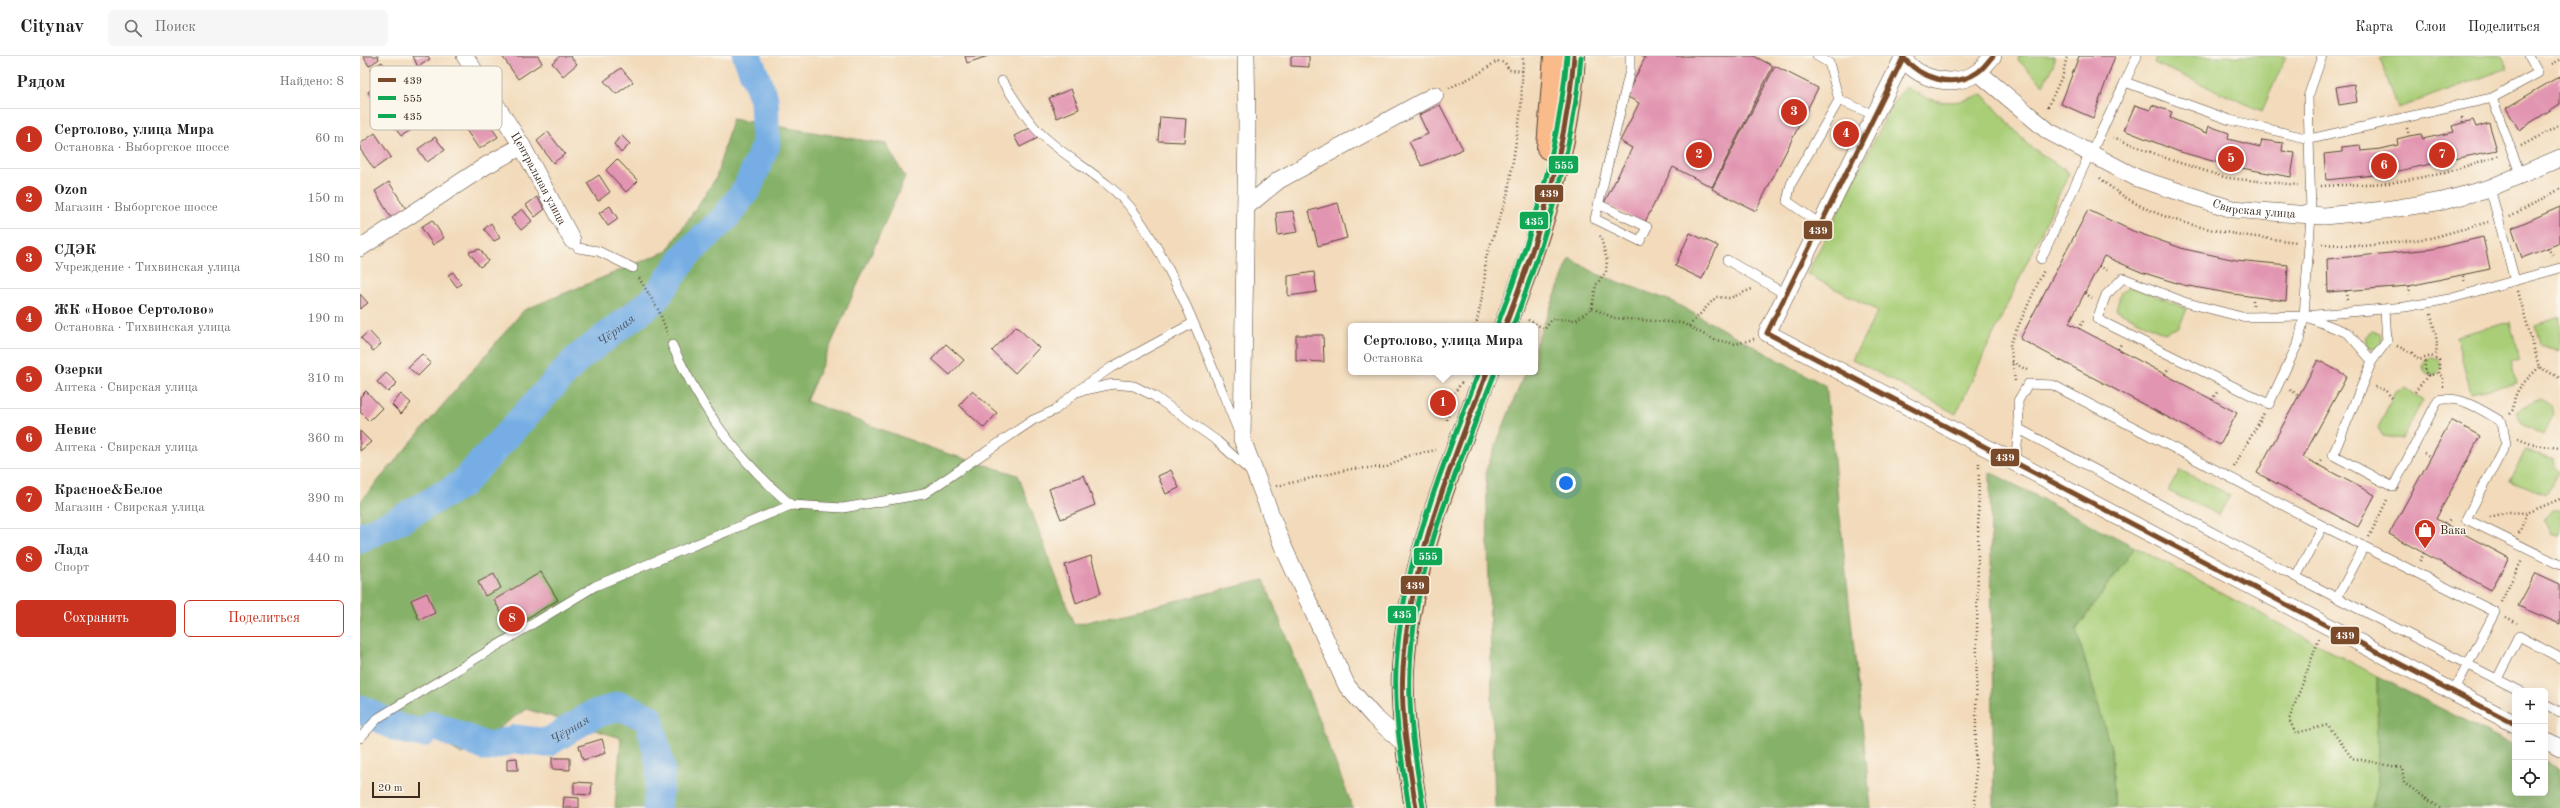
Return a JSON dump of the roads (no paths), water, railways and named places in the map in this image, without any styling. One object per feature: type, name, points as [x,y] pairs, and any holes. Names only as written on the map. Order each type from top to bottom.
[{"type":"main road","points":[[1538,232],[1555,56]]},
{"type":"main road","points":[[1506,323],[1538,232],[1562,147],[1574,56]]},
{"type":"main road","points":[[1416,808],[1407,746],[1403,669],[1410,610],[1420,558],[1457,449],[1486,375]]},
{"type":"street","name":"Центральная улица","points":[[465,56],[471,66]]},
{"type":"street","points":[[1246,56],[1246,207],[1242,439],[1282,544],[1347,686],[1374,717],[1407,746]]},
{"type":"street","points":[[1993,56],[1978,72],[1958,80],[1937,81],[1918,73],[1903,57],[1767,332],[2512,722]]},
{"type":"street","name":"Свирская улица","points":[[1978,72],[2048,131],[2090,154],[2137,178],[2232,209],[2324,216],[2386,210],[2442,200],[2490,188],[2560,158]]},
{"type":"street","points":[[1246,207],[1279,180],[1435,95]]},
{"type":"street","name":"Центральная улица","points":[[502,114],[522,146],[572,240]]},
{"type":"street","points":[[360,248],[487,164],[522,146]]},
{"type":"street","points":[[2548,742],[2560,748]]},
{"type":"lane","points":[[1598,204],[1647,227],[1640,241],[1595,219],[1598,204],[1630,70],[1630,56]]},
{"type":"lane","points":[[1817,56],[1829,63],[1839,100],[1791,184],[1787,201],[1820,224]]},
{"type":"lane","points":[[2041,259],[2137,56]]},
{"type":"lane","points":[[2322,56],[2308,97],[2311,215],[2304,316],[2299,341],[2269,404],[2097,319],[2106,295],[2123,278],[2184,302],[2242,317],[2304,316],[2385,310],[2428,302],[2515,281],[2560,268]]},
{"type":"lane","points":[[2125,82],[2230,120],[2310,139],[2492,98],[2538,73],[2529,56]]},
{"type":"lane","points":[[1002,81],[1038,132],[1116,192],[1134,212],[1163,262],[1193,323],[1242,439]]},
{"type":"lane","points":[[2492,98],[2521,176]]},
{"type":"lane","points":[[1839,100],[1874,114]]},
{"type":"lane","points":[[2490,188],[2515,281]]},
{"type":"lane","points":[[572,240],[578,248],[598,251],[633,268]]},
{"type":"lane","points":[[1727,260],[1786,294]]},
{"type":"lane","points":[[2385,310],[2388,341],[2372,361],[2333,455],[2394,487],[2438,400],[2447,398],[2470,404],[2502,422],[2506,444],[2466,519],[2527,551],[2560,565]]},
{"type":"lane","points":[[2304,316],[2348,333],[2372,361]]},
{"type":"lane","points":[[360,738],[378,718],[595,586],[790,505],[843,508],[924,494],[1033,420],[1055,410],[1076,392],[1112,367],[1193,323]]},
{"type":"lane","points":[[672,345],[695,393],[728,441],[759,478],[790,505]]},
{"type":"lane","points":[[1076,392],[1112,384],[1134,386],[1154,396],[1217,441],[1256,475]]},
{"type":"lane","points":[[2015,461],[2019,429],[2018,401],[2028,384],[2053,385],[2323,526],[2496,612],[2454,691]]},
{"type":"lane","points":[[2019,429],[2296,577],[2514,688]]},
{"type":"lane","points":[[2296,577],[2323,526]]},
{"type":"lane","points":[[2337,598],[2364,547]]},
{"type":"lane","points":[[2497,679],[2519,636],[2560,658]]},
{"type":"lane","points":[[2548,706],[2560,712]]},
{"type":"waterway","name":"Чёрная","points":[[360,538],[401,519],[462,484],[577,359],[654,300],[686,255],[724,219],[747,189],[766,144],[764,99],[747,56]]},
{"type":"waterway","name":"Чёрная","points":[[360,709],[401,729],[423,733],[433,725],[487,747],[516,739],[547,743],[592,715],[620,706],[649,718],[661,769],[657,808]]},
{"type":"place","name":"СДЭК","points":[[1794,112]]},
{"type":"place","name":"ЖК «Новое Сертолово»","points":[[1846,134]]},
{"type":"place","name":"Ozon","points":[[1699,155]]},
{"type":"place","name":"Красное&Белое","points":[[2442,155]]},
{"type":"place","name":"Озерки","points":[[2231,159]]},
{"type":"place","name":"Невис","points":[[2384,166]]},
{"type":"place","name":"Сертолово, улица Мира","points":[[1443,403]]},
{"type":"place","name":"Вака","points":[[2425,550]]},
{"type":"place","name":"Лада","points":[[512,619]]}]
